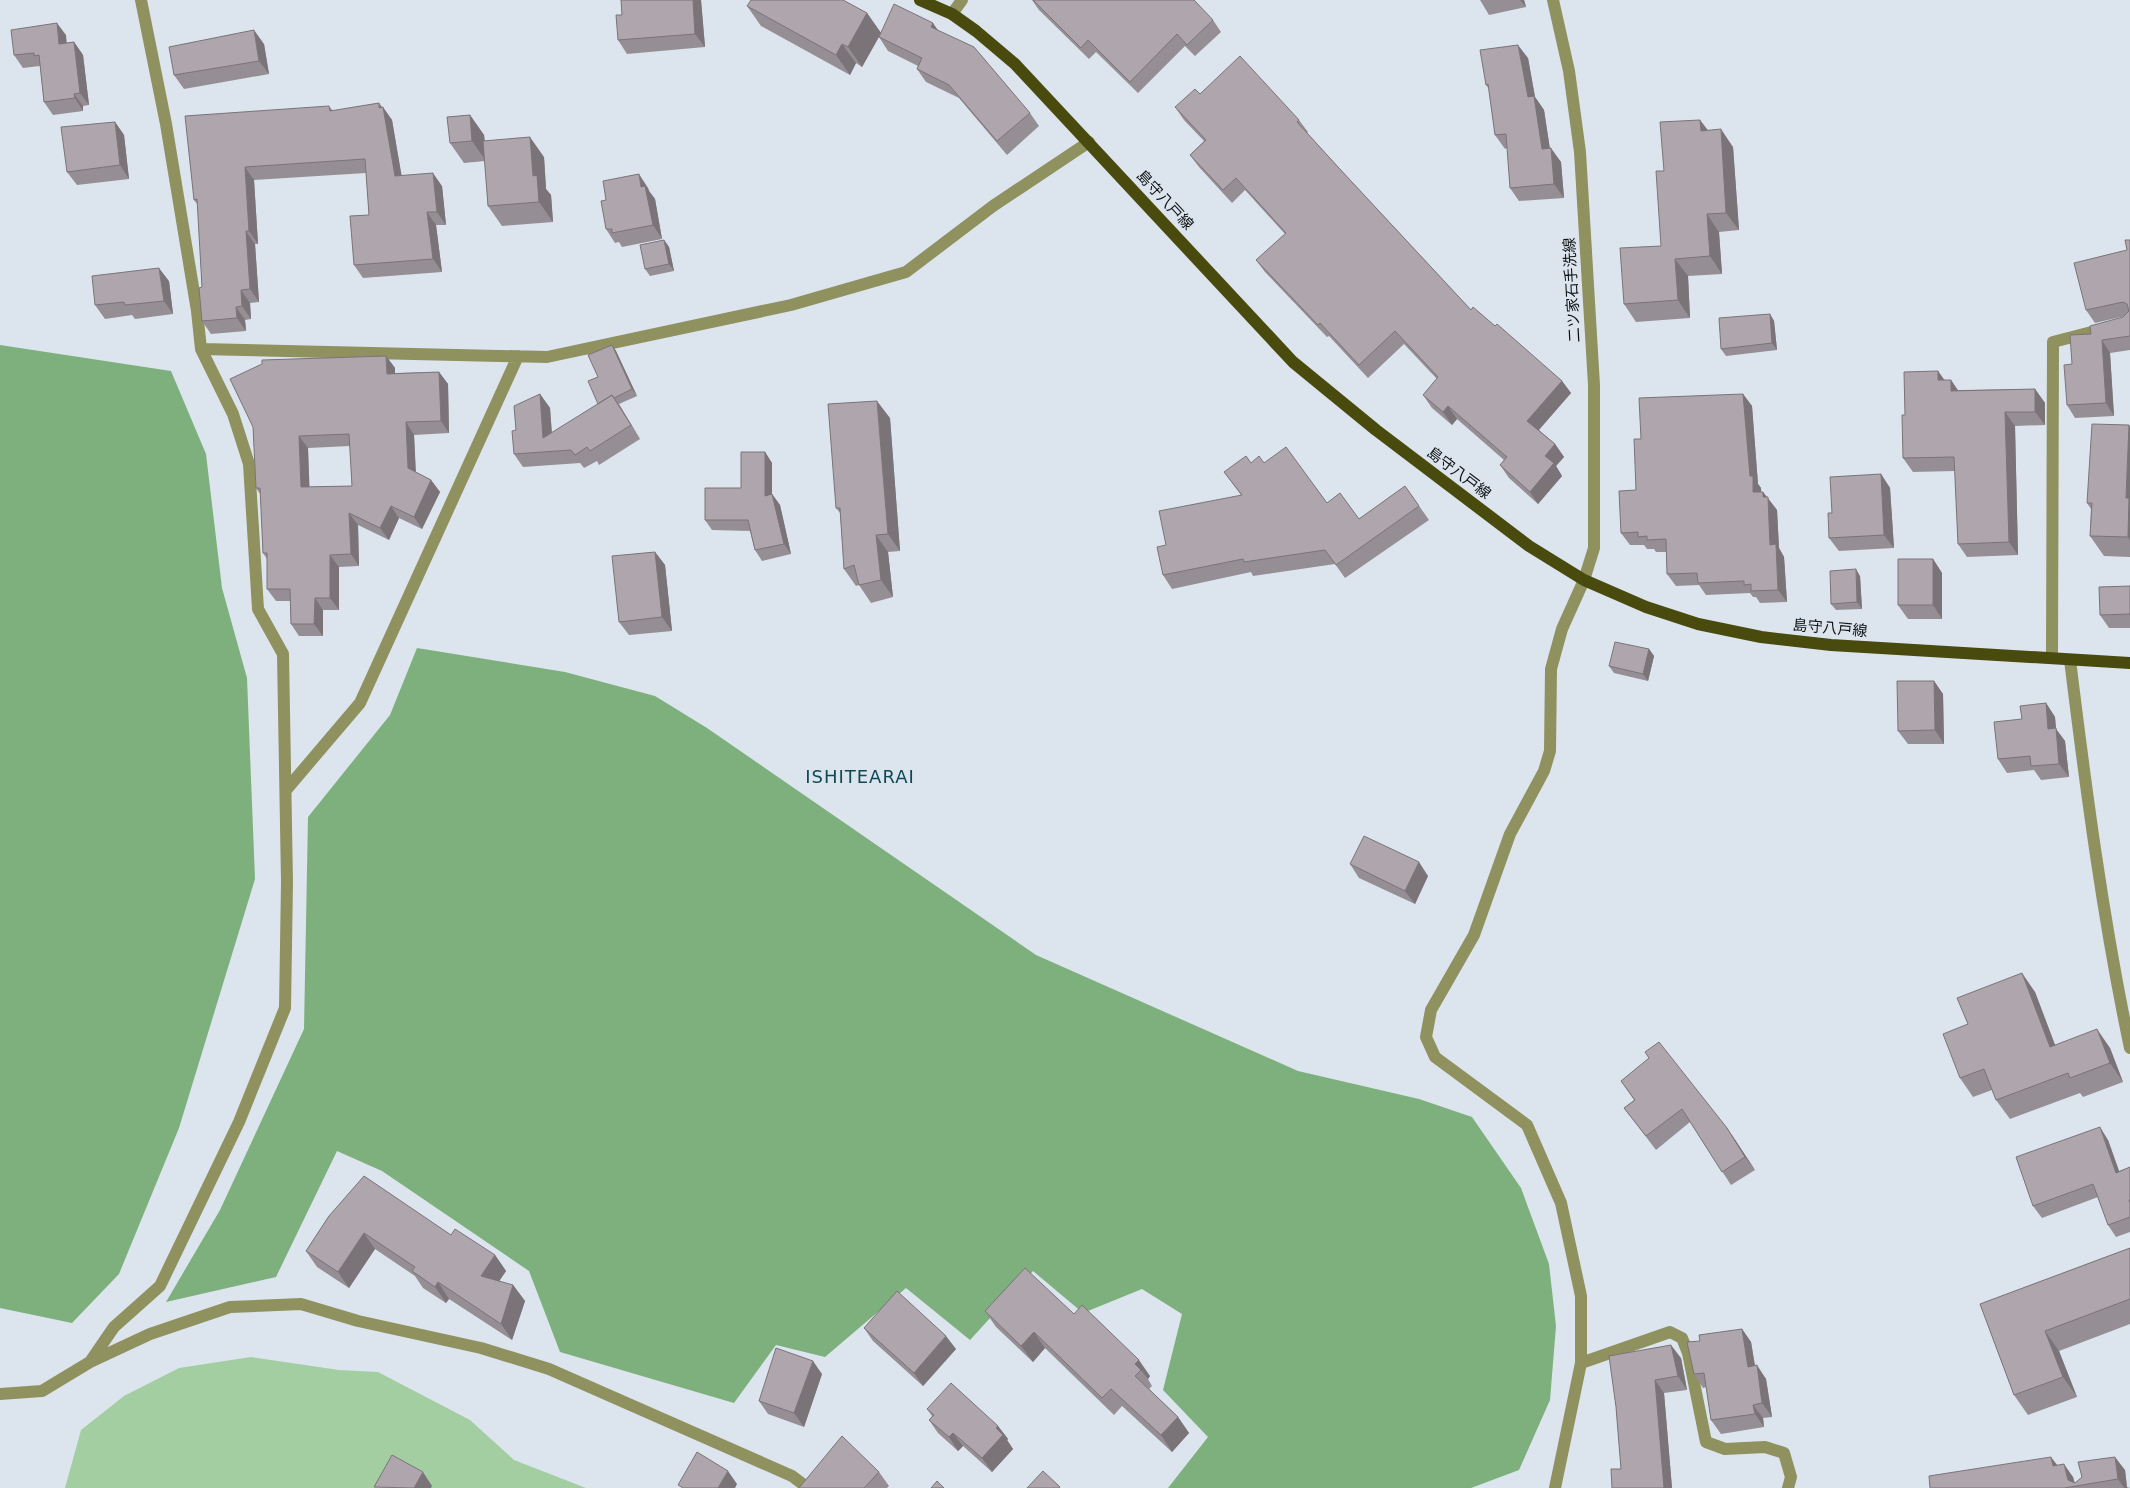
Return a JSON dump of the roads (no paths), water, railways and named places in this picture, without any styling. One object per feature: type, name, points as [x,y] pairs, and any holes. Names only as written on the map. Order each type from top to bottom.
[{"type":"main road","name":"島守八戸線","points":[[920,0],[952,14],[976,31],[1015,64],[1293,362],[1376,430],[1529,546],[1584,580],[1646,607],[1698,624],[1761,638],[1831,645],[2130,663]]},
{"type":"street","points":[[90,1362],[114,1327],[160,1286],[239,1122],[286,1008],[286,790],[283,654],[258,609],[250,464],[233,414],[201,349],[166,124],[141,0]]},
{"type":"street","points":[[952,14],[962,0]]},
{"type":"street","name":"二ツ家石手洗線","points":[[1554,0],[1569,71],[1580,152],[1594,385],[1594,548],[1584,580],[1562,629],[1552,669],[1550,751],[1544,770],[1510,834],[1474,935],[1431,1010],[1426,1037],[1435,1057],[1527,1125],[1561,1203],[1581,1296],[1581,1363],[1555,1488]]},
{"type":"street","points":[[201,349],[547,357],[781,308],[906,272],[993,206],[1089,142]]},
{"type":"street","points":[[2052,658],[2053,342],[2130,322]]},
{"type":"street","points":[[286,790],[360,703],[518,356]]},
{"type":"street","points":[[2070,660],[2091,818],[2117,986],[2130,1048]]},
{"type":"street","points":[[0,1394],[42,1391],[90,1362],[150,1334],[230,1307],[301,1304],[358,1321],[481,1348],[550,1369],[792,1476],[808,1488]]},
{"type":"street","points":[[1581,1363],[1670,1332],[1682,1338],[1688,1353],[1706,1442],[1725,1449],[1765,1447],[1784,1454],[1791,1477],[1788,1488]]},
{"type":"district","name":"ISHITEARAI","points":[[860,776]]}]
